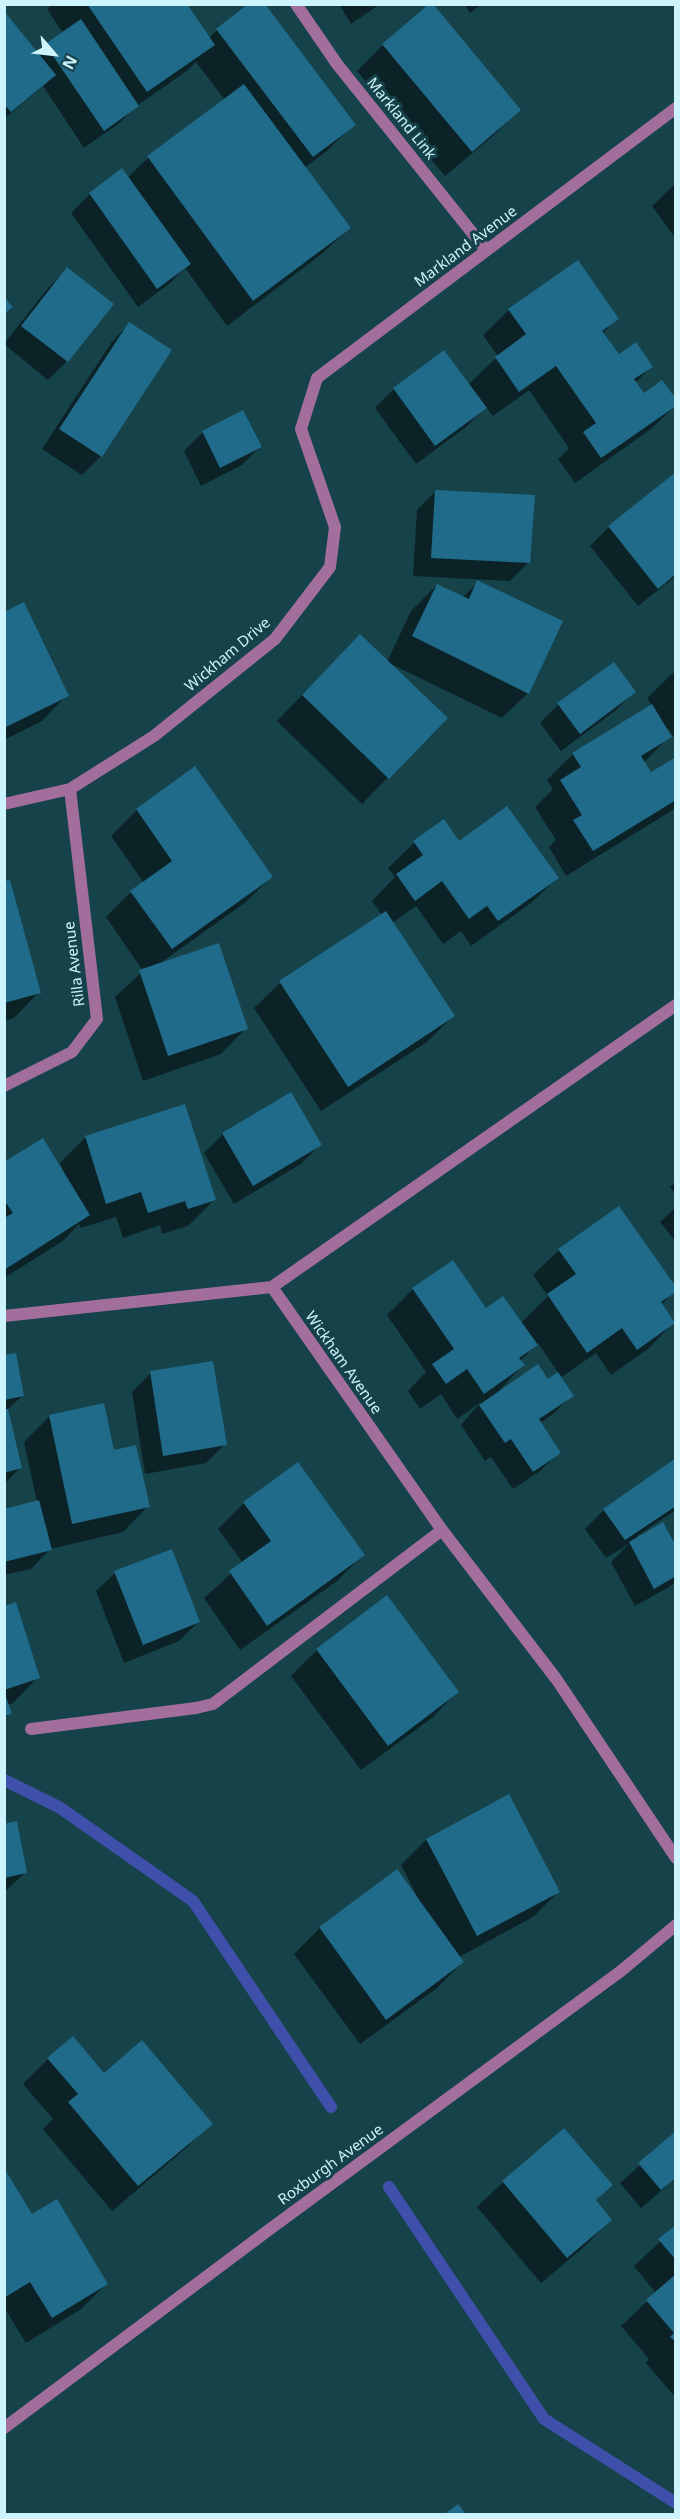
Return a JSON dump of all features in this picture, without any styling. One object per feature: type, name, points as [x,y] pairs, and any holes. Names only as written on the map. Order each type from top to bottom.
[{"type":"street","name":"Markland Link","points":[[296,4],[337,64],[486,250]]},
{"type":"street","name":"Markland Avenue","points":[[302,429],[317,378],[675,108]]},
{"type":"street","name":"Wickham Drive","points":[[4,804],[70,789],[154,736],[275,639],[330,567],[335,527],[302,429]]},
{"type":"street","name":"Rilla Avenue","points":[[4,1086],[72,1052],[97,1019],[70,789]]},
{"type":"street","points":[[4,1316],[272,1287],[675,1005]]},
{"type":"street","name":"Wickham Avenue","points":[[272,1287],[442,1530],[557,1680],[675,1858]]},
{"type":"street","points":[[31,1729],[213,1704],[442,1530]]},
{"type":"street","name":"Roxburgh Avenue","points":[[4,2428],[275,2225],[621,1971],[675,1925]]},
{"type":"building","points":[[87,4],[187,4],[215,45],[147,92]]},
{"type":"building","points":[[248,4],[265,4],[356,125],[313,157],[216,29]]},
{"type":"building","points":[[429,4],[433,4],[521,110],[472,152],[382,44]]},
{"type":"building","points":[[4,11],[56,75],[11,112],[4,104]]},
{"type":"building","points":[[81,19],[139,106],[104,131],[45,44]]},
{"type":"building","points":[[244,84],[351,228],[253,301],[147,156]]},
{"type":"building","points":[[122,168],[191,264],[157,289],[89,193]]},
{"type":"building","points":[[578,260],[619,319],[602,331],[619,354],[636,342],[653,367],[634,379],[644,393],[662,380],[676,399],[676,406],[601,458],[583,432],[596,423],[556,366],[519,392],[495,357],[526,334],[508,309]]},
{"type":"building","points":[[67,267],[114,304],[68,362],[21,326]]},
{"type":"building","points":[[4,297],[13,307],[4,314]]},
{"type":"building","points":[[129,322],[172,350],[102,457],[59,429]]},
{"type":"building","points":[[444,350],[487,408],[435,446],[393,388]]},
{"type":"building","points":[[243,410],[262,447],[220,468],[202,431]]},
{"type":"building","points":[[676,472],[676,574],[658,589],[608,526]]},
{"type":"building","points":[[435,490],[535,495],[530,563],[431,558]]},
{"type":"building","points":[[477,580],[563,621],[529,694],[412,636],[437,584],[469,599]]},
{"type":"building","points":[[24,602],[69,696],[6,727],[4,723],[4,612]]},
{"type":"building","points":[[360,634],[448,718],[389,779],[302,695]]},
{"type":"building","points":[[614,662],[636,692],[580,734],[557,703]]},
{"type":"building","points":[[652,704],[672,737],[641,756],[651,772],[676,757],[676,800],[593,851],[573,820],[582,815],[560,780],[581,767],[572,753]]},
{"type":"building","points":[[195,766],[273,877],[172,949],[130,891],[172,861],[136,809]]},
{"type":"building","points":[[507,806],[559,878],[498,921],[487,906],[469,919],[442,881],[415,901],[396,874],[423,855],[413,841],[444,819],[459,841]]},
{"type":"building","points":[[10,880],[41,993],[4,1003],[4,881]]},
{"type":"building","points":[[386,911],[455,1016],[348,1087],[279,981]]},
{"type":"building","points":[[219,943],[248,1029],[168,1056],[139,970]]},
{"type":"building","points":[[291,1092],[322,1145],[253,1186],[222,1133]]},
{"type":"building","points":[[185,1104],[216,1200],[188,1209],[185,1201],[148,1213],[141,1192],[106,1204],[85,1136]]},
{"type":"building","points":[[43,1138],[90,1215],[4,1270],[4,1218],[13,1213],[4,1200],[4,1162]]},
{"type":"building","points":[[619,1206],[676,1287],[676,1292],[661,1302],[675,1323],[637,1350],[622,1328],[587,1353],[547,1294],[576,1274],[558,1249]]},
{"type":"building","points":[[453,1260],[486,1308],[503,1296],[538,1345],[519,1358],[525,1365],[484,1394],[467,1369],[446,1384],[432,1364],[454,1349],[412,1288]]},
{"type":"building","points":[[16,1353],[24,1396],[4,1400],[4,1355]]},
{"type":"building","points":[[213,1361],[227,1445],[163,1456],[150,1371]]},
{"type":"building","points":[[538,1364],[548,1379],[558,1372],[574,1396],[539,1419],[561,1453],[533,1472],[511,1439],[505,1443],[479,1405]]},
{"type":"building","points":[[104,1403],[114,1450],[136,1445],[150,1507],[72,1524],[49,1415]]},
{"type":"building","points":[[8,1409],[22,1468],[4,1473],[4,1410]]},
{"type":"building","points":[[676,1458],[676,1506],[625,1540],[603,1509]]},
{"type":"building","points":[[298,1462],[365,1555],[267,1626],[229,1571],[271,1541],[243,1502]]},
{"type":"building","points":[[39,1500],[52,1550],[4,1562],[4,1509]]},
{"type":"building","points":[[663,1522],[673,1541],[676,1540],[676,1576],[654,1589],[629,1542]]},
{"type":"building","points":[[172,1549],[200,1622],[143,1645],[114,1571]]},
{"type":"building","points":[[387,1595],[459,1692],[388,1746],[316,1649]]},
{"type":"building","points":[[16,1602],[40,1678],[4,1690],[4,1606]]},
{"type":"building","points":[[4,1692],[12,1714],[4,1716]]},
{"type":"building","points":[[509,1794],[560,1892],[477,1936],[426,1839]]},
{"type":"building","points":[[17,1821],[27,1873],[4,1878],[4,1824]]},
{"type":"building","points":[[397,1869],[464,1962],[386,2020],[319,1927]]},
{"type":"building","points":[[73,2036],[104,2073],[142,2040],[213,2124],[138,2186],[68,2102],[78,2094],[47,2058]]},
{"type":"building","points":[[564,2128],[613,2185],[596,2200],[612,2220],[567,2258],[502,2181]]},
{"type":"building","points":[[676,2131],[676,2178],[661,2190],[638,2163]]},
{"type":"building","points":[[4,2168],[32,2214],[57,2199],[108,2284],[52,2318],[30,2282],[4,2298]]},
{"type":"building","points":[[676,2225],[676,2260],[658,2239]]},
{"type":"building","points":[[676,2274],[676,2342],[670,2337],[674,2333],[646,2300]]},
{"type":"building","points":[[458,2504],[466,2514],[445,2514]]},
{"type":"waterway","points":[[4,1780],[59,1807],[193,1901],[331,2107]]},
{"type":"waterway","points":[[389,2187],[544,2419],[676,2503]]}]
